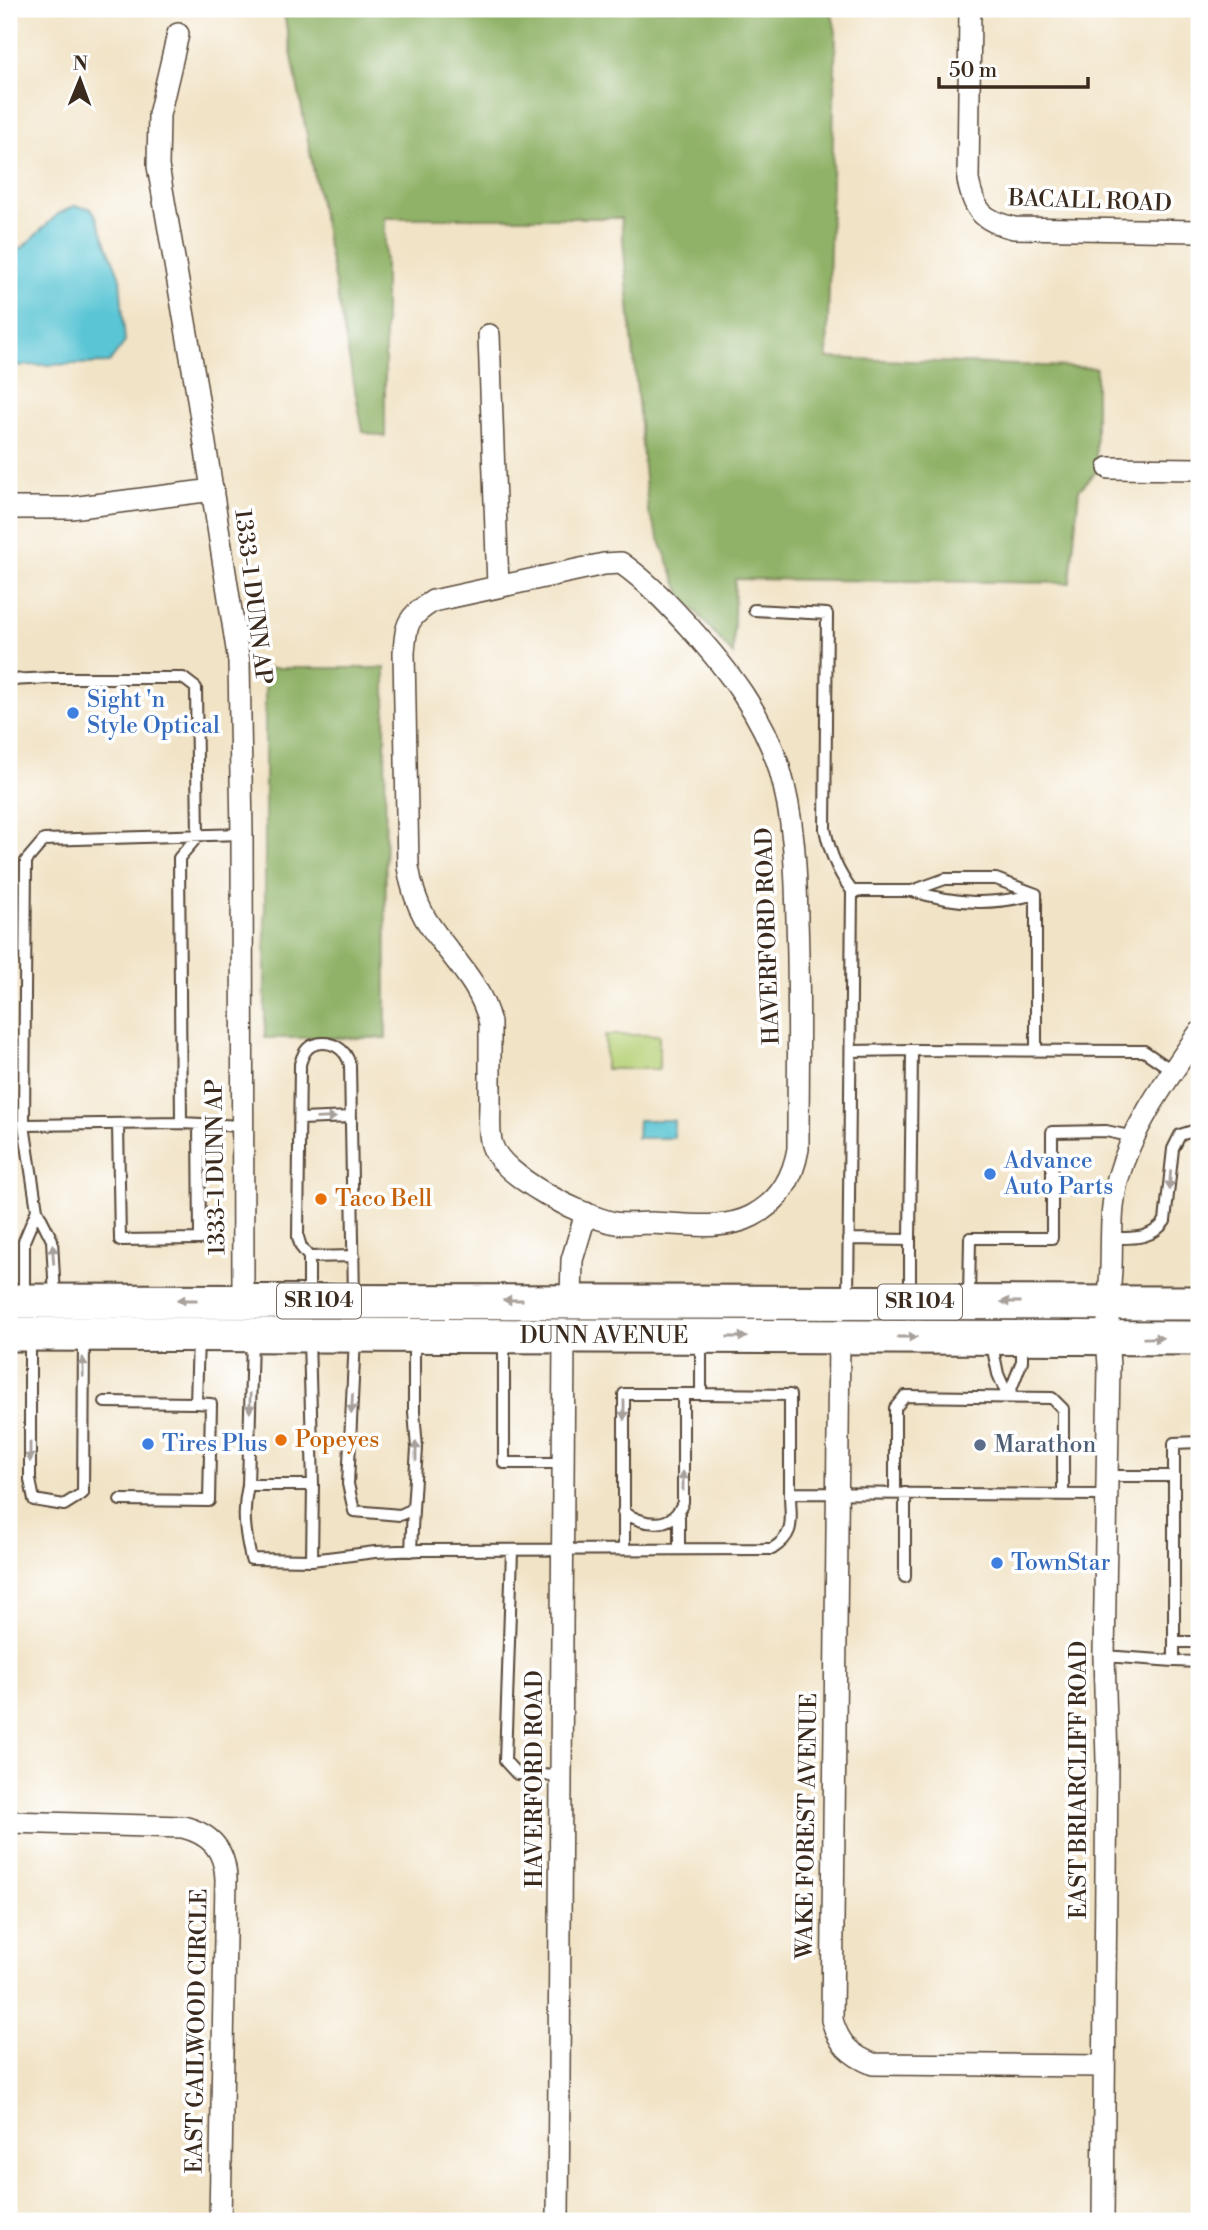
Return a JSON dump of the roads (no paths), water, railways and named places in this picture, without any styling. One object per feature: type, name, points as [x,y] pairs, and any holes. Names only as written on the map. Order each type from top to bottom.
[{"type":"main road","name":"DUNN AVENUE","points":[[29,1301],[1199,1303]]},
{"type":"main road","name":"DUNN AVENUE","points":[[20,1334],[1199,1338]]},
{"type":"street","name":"BACALL ROAD","points":[[970,9],[968,180],[972,198],[981,214],[997,224],[1014,228],[1199,230]]},
{"type":"street","name":"1333-1 DUNN AP","points":[[177,34],[159,115],[158,166],[239,662],[243,1300]]},
{"type":"street","points":[[489,335],[498,586]]},
{"type":"street","points":[[1110,468],[1199,468]]},
{"type":"street","points":[[9,508],[71,508],[213,490]]},
{"type":"street","name":"HAVERFORD ROAD","points":[[621,563],[644,579],[712,653],[746,695],[778,766],[791,813],[795,851],[798,1149],[795,1166],[786,1185],[772,1203],[738,1222],[616,1223],[586,1213],[526,1182],[504,1165],[492,1146],[488,1012],[475,985],[425,918],[416,900],[408,867],[404,653],[406,626],[415,612],[433,601],[604,564],[621,563]]},
{"type":"street","name":"EAST BRIARCLIFF ROAD","points":[[1103,2221],[1107,1761],[1104,1656],[1109,1366],[1107,1339],[1113,1205],[1118,1177],[1134,1137],[1199,1033]]},
{"type":"street","points":[[571,1300],[572,1259],[586,1213]]},
{"type":"street","name":"HAVERFORD ROAD","points":[[558,2221],[564,1336]]},
{"type":"street","name":"WAKE FOREST AVENUE","points":[[839,1337],[832,2006],[836,2035],[844,2047],[857,2058],[873,2064],[1104,2066]]},
{"type":"street","name":"EAST GAILWOOD CIRCLE","points":[[9,1822],[183,1827],[195,1830],[216,1844],[223,1855],[226,1879],[220,2221]]},
{"type":"lane","points":[[754,610],[827,614],[825,829],[831,856],[852,891],[848,1302]]},
{"type":"lane","points":[[9,680],[183,678],[196,688],[198,836],[179,858],[181,1123]]},
{"type":"lane","points":[[29,1301],[52,1240],[37,1210],[24,1125],[26,861],[44,839],[242,834]]},
{"type":"lane","points":[[912,891],[945,879],[996,879],[1036,894]]},
{"type":"lane","points":[[852,891],[912,891],[945,901],[971,902],[1007,902],[1036,894]]},
{"type":"lane","points":[[1036,894],[1036,1050]]},
{"type":"lane","points":[[309,1301],[309,1257],[301,1247],[298,1237],[300,1064],[305,1052],[312,1045],[327,1044],[342,1048],[350,1065],[354,1301]]},
{"type":"lane","points":[[910,1302],[912,1050]]},
{"type":"lane","points":[[850,1051],[1144,1051],[1173,1071]]},
{"type":"lane","points":[[301,1119],[351,1117]]},
{"type":"lane","points":[[24,1125],[181,1123],[242,1126]]},
{"type":"lane","points":[[118,1124],[120,1240],[200,1239],[199,1124]]},
{"type":"lane","points":[[1111,1238],[1143,1237],[1165,1221],[1173,1149],[1180,1135],[1199,1129]]},
{"type":"lane","points":[[969,1302],[970,1238],[1052,1238],[1052,1132],[1106,1131],[1134,1137]]},
{"type":"lane","points":[[29,1301],[24,1241],[37,1210]]},
{"type":"lane","points":[[848,1239],[909,1240]]},
{"type":"lane","points":[[309,1257],[354,1256]]},
{"type":"lane","points":[[20,1334],[30,1480],[34,1500],[64,1505],[83,1493],[84,1335]]},
{"type":"lane","points":[[196,1403],[198,1335]]},
{"type":"lane","points":[[252,1335],[248,1485],[244,1505],[244,1531],[251,1559],[312,1560],[411,1551],[772,1549],[785,1541],[790,1531],[790,1395],[624,1394],[624,1549]]},
{"type":"lane","points":[[309,1335],[312,1560]]},
{"type":"lane","points":[[356,1336],[348,1484],[354,1511],[400,1515],[413,1509]]},
{"type":"lane","points":[[411,1551],[417,1448],[414,1336]]},
{"type":"lane","points":[[505,1336],[504,1463],[563,1463]]},
{"type":"lane","points":[[701,1337],[701,1394]]},
{"type":"lane","points":[[1006,1337],[994,1361],[1008,1397]]},
{"type":"lane","points":[[1006,1337],[1021,1361],[1008,1397]]},
{"type":"lane","points":[[679,1549],[683,1394]]},
{"type":"lane","points":[[905,1577],[895,1408],[905,1396],[1052,1398],[1063,1409],[1063,1495]]},
{"type":"lane","points":[[105,1402],[211,1404],[209,1501],[120,1500]]},
{"type":"lane","points":[[1174,1661],[1174,1443],[1199,1442]]},
{"type":"lane","points":[[790,1493],[1063,1495],[1106,1485],[1174,1476]]},
{"type":"lane","points":[[248,1485],[313,1485]]},
{"type":"lane","points":[[624,1512],[645,1522],[657,1523],[670,1520],[679,1512]]},
{"type":"lane","points":[[512,1551],[505,1761],[517,1774],[561,1776]]},
{"type":"lane","points":[[1174,1642],[1199,1642]]},
{"type":"lane","points":[[1104,1656],[1199,1661]]},
{"type":"water","points":[[74,206],[90,208],[95,214],[120,278],[125,342],[109,363],[9,366],[9,249],[22,248],[58,214]]},
{"type":"water","points":[[638,1120],[674,1120],[674,1138],[637,1138]]},
{"type":"place","name":"Sight 'n Style Optical","points":[[73,713]]},
{"type":"place","name":"Advance Auto Parts","points":[[990,1174]]},
{"type":"place","name":"Taco Bell","points":[[321,1199]]},
{"type":"place","name":"Popeyes","points":[[281,1440]]},
{"type":"place","name":"Tires Plus","points":[[148,1444]]},
{"type":"place","name":"Marathon","points":[[980,1445]]},
{"type":"place","name":"TownStar","points":[[997,1563]]}]
